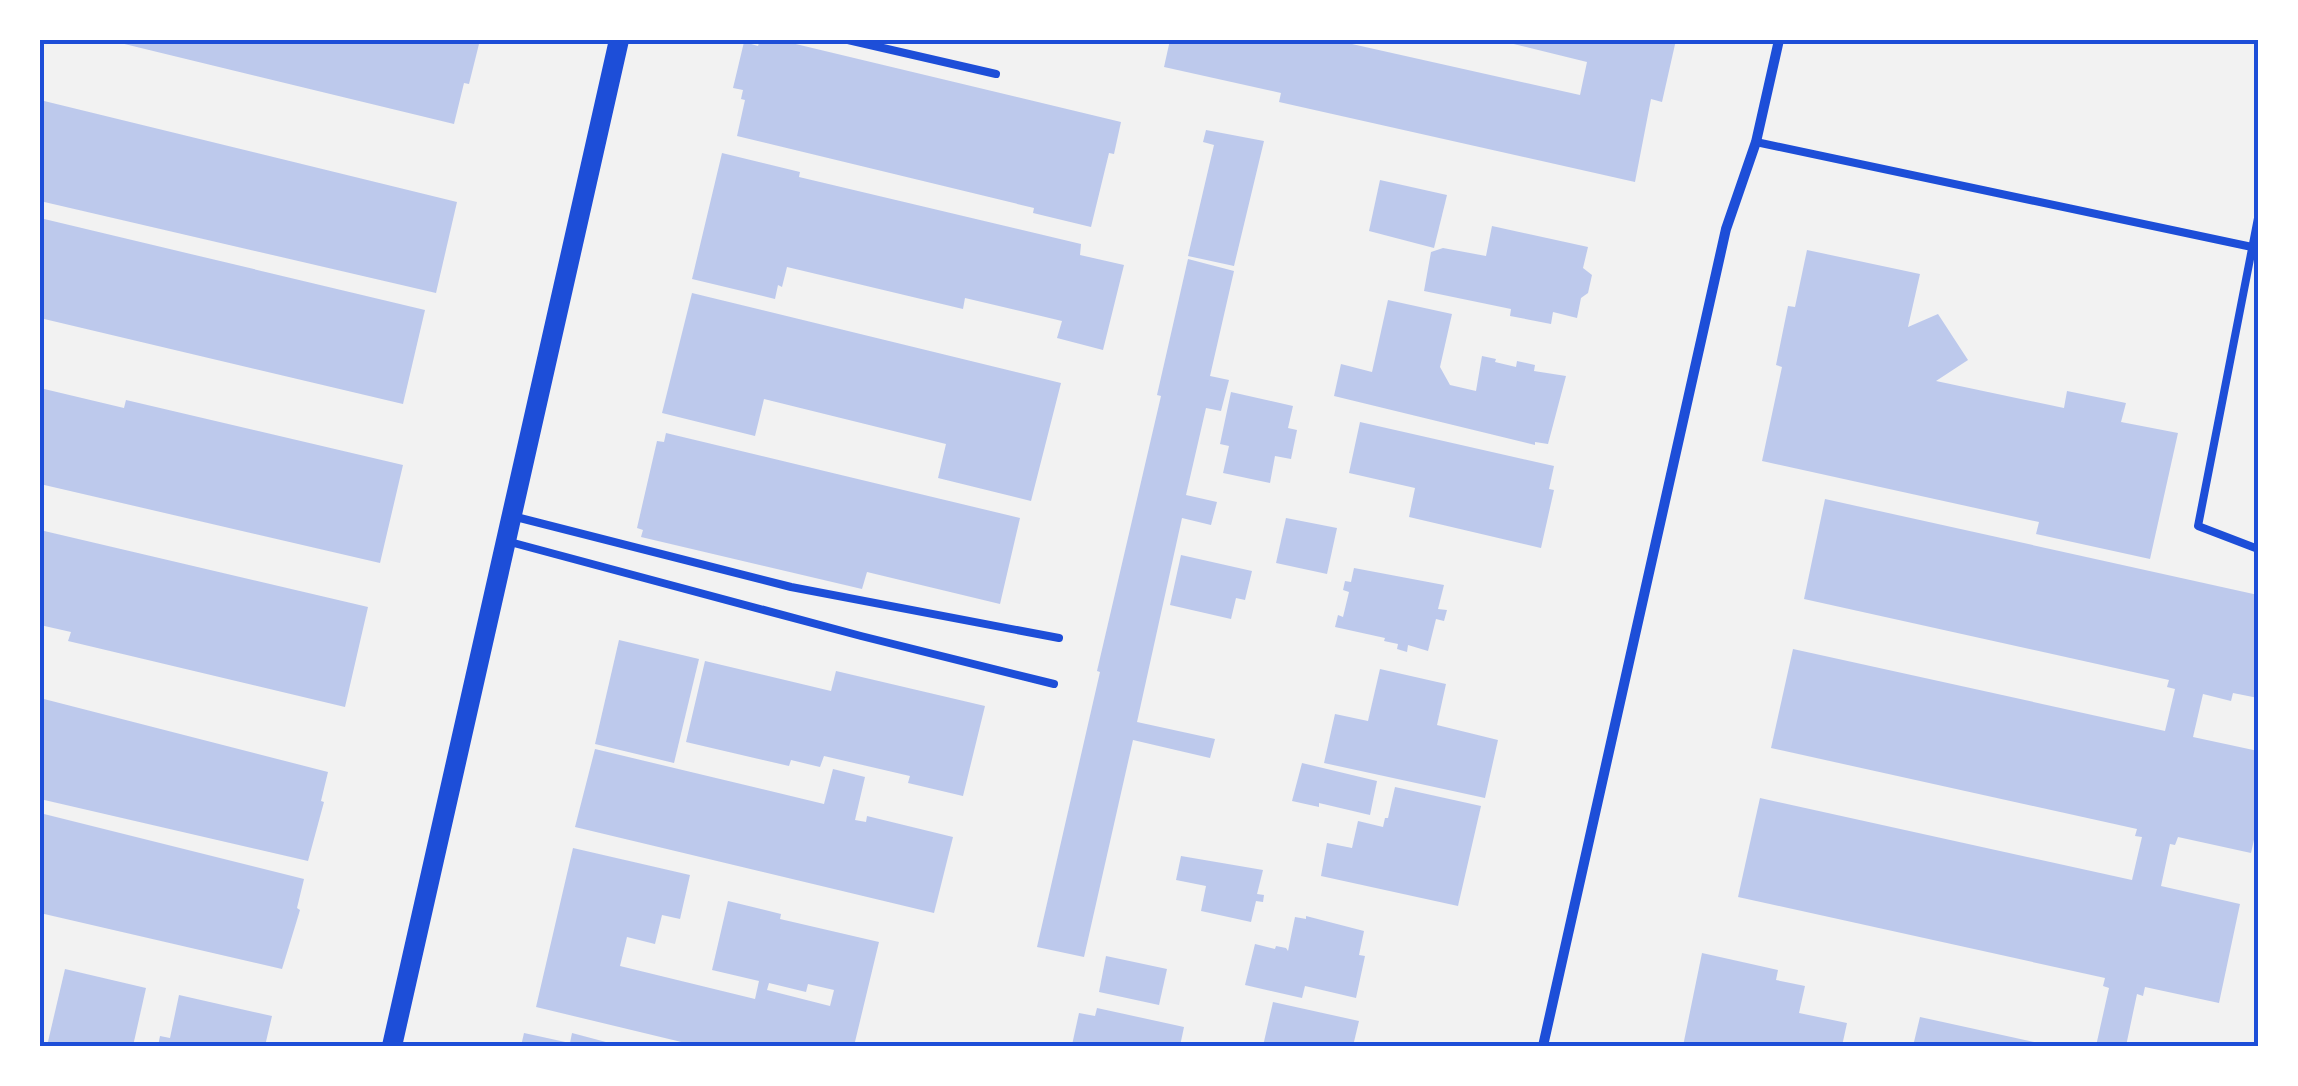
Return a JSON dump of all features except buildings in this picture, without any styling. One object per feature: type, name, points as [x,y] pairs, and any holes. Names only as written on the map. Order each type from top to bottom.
[{"type":"main road","points":[[392,1046],[619,40]]},
{"type":"street","points":[[1543,1046],[1728,221],[1756,142],[1778,40]]},
{"type":"lane","points":[[848,40],[996,74]]},
{"type":"lane","points":[[1756,142],[2252,247]]},
{"type":"lane","points":[[2258,218],[2198,526],[2258,549]]},
{"type":"lane","points":[[512,516],[791,587],[1059,638]]},
{"type":"lane","points":[[506,541],[1054,684]]}]
